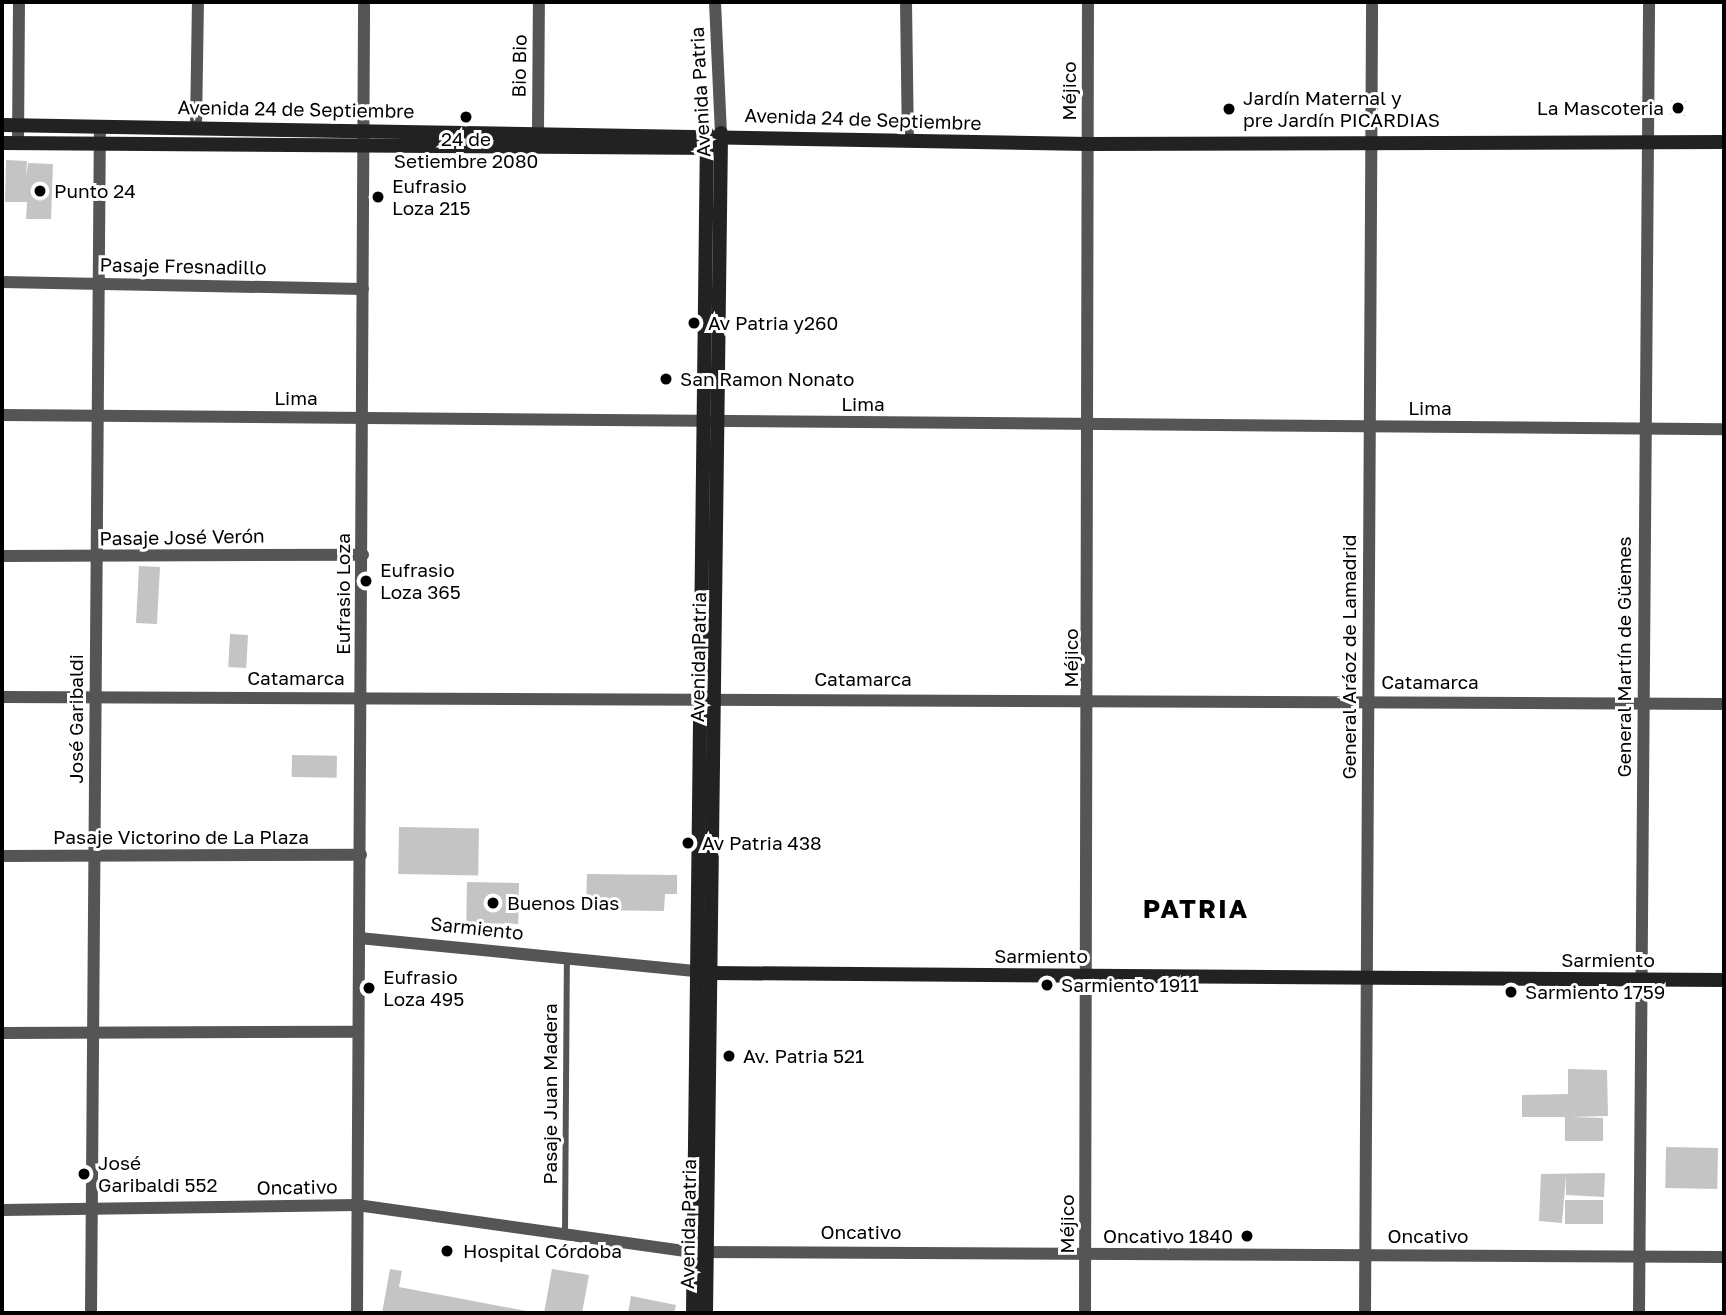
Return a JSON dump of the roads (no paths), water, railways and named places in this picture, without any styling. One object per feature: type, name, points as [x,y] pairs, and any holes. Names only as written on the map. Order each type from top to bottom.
[{"type":"main road","name":"Avenida 24 de Septiembre","points":[[2,125],[714,133],[1089,144],[1724,142]]},
{"type":"main road","name":"Avenida Patria","points":[[703,972],[717,698],[707,148],[714,133]]},
{"type":"main road","name":"Avenida Patria","points":[[706,1313],[700,1252],[703,972],[700,699],[714,422],[723,149],[714,133]]},
{"type":"main road","name":"Avenida 24 de Septiembre","points":[[2,143],[361,148],[707,148]]},
{"type":"main road","points":[[707,148],[723,149]]},
{"type":"main road","name":"Sarmiento","points":[[703,972],[1724,980]]},
{"type":"main road","name":"Avenida Patria","points":[[692,1313],[700,1252]]},
{"type":"street","points":[[18,143],[19,2]]},
{"type":"street","points":[[196,127],[198,2]]},
{"type":"street","name":"Eufrasio Loza","points":[[357,1313],[363,555],[361,129],[364,2]]},
{"type":"street","name":"Bio Bio","points":[[538,131],[540,2]]},
{"type":"street","name":"Avenida Patria","points":[[714,133],[715,2]]},
{"type":"street","points":[[906,2],[908,139]]},
{"type":"street","name":"Méjico","points":[[1085,1313],[1090,698],[1088,2]]},
{"type":"street","name":"General Aráoz de Lamadrid","points":[[1365,1313],[1372,2]]},
{"type":"street","name":"General Martín de Güemes","points":[[1639,1313],[1649,2]]},
{"type":"street","name":"José Garibaldi","points":[[91,1313],[96,697],[95,416],[100,126]]},
{"type":"street","name":"Pasaje Fresnadillo","points":[[2,282],[363,289]]},
{"type":"street","name":"Lima","points":[[2,415],[1724,429]]},
{"type":"street","name":"Pasaje José Verón","points":[[2,556],[94,558],[363,555]]},
{"type":"street","name":"Catamarca","points":[[2,697],[1090,698],[1724,704]]},
{"type":"street","name":"Pasaje Victorino de La Plaza","points":[[2,856],[361,855]]},
{"type":"street","name":"Sarmiento","points":[[359,938],[703,972]]},
{"type":"street","points":[[2,1033],[358,1032]]},
{"type":"street","name":"Oncativo","points":[[2,1210],[357,1205],[565,1231],[700,1252],[1086,1251],[1724,1257]]},
{"type":"lane","name":"Pasaje Juan Madera","points":[[565,1231],[567,957]]},
{"type":"place","name":"La Mascoteria","points":[[1678,108]]},
{"type":"place","name":"Jardín Maternal y pre Jardín PICARDIAS","points":[[1229,109]]},
{"type":"place","name":"24 de Setiembre 2080","points":[[466,117]]},
{"type":"place","name":"Punto 24","points":[[40,191]]},
{"type":"place","name":"Eufrasio Loza 215","points":[[378,197]]},
{"type":"place","name":"Av Patria y260","points":[[694,323]]},
{"type":"place","name":"San Ramon Nonato","points":[[666,379]]},
{"type":"place","name":"Eufrasio Loza 365","points":[[366,581]]},
{"type":"place","name":"Av Patria 438","points":[[688,843]]},
{"type":"place","name":"Buenos Dias","points":[[493,903]]},
{"type":"place","name":"Sarmiento 1911","points":[[1047,985]]},
{"type":"place","name":"Eufrasio Loza 495","points":[[369,988]]},
{"type":"place","name":"Sarmiento 1759","points":[[1511,992]]},
{"type":"place","name":"Av. Patria 521","points":[[729,1056]]},
{"type":"place","name":"José Garibaldi 552","points":[[84,1174]]},
{"type":"place","name":"Oncativo 1840","points":[[1247,1236]]},
{"type":"place","name":"Hospital Córdoba","points":[[447,1251]]},
{"type":"district","name":"PATRIA","points":[[1196,909]]}]
